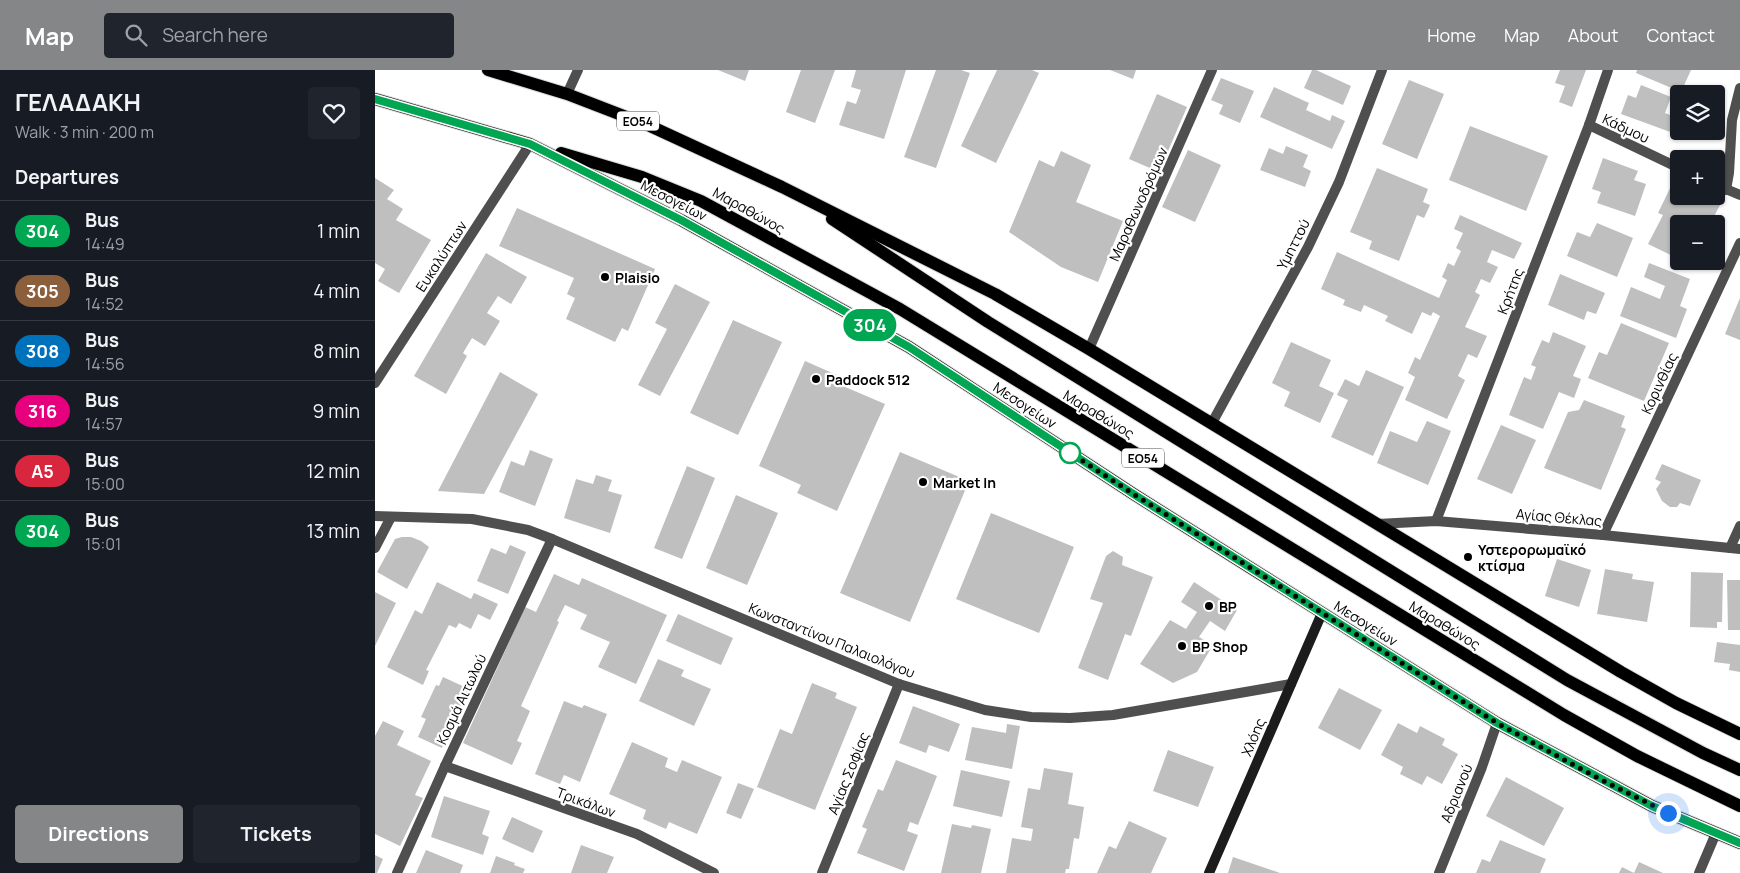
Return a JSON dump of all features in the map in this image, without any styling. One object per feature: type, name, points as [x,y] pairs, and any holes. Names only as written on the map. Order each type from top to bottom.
[{"type":"main road","name":"ΕΟ54","points":[[488,70],[567,94],[650,126],[782,186],[995,294],[1212,423],[1375,524],[1621,672],[1676,703],[1740,734]]},
{"type":"main road","name":"Μεσογείων","points":[[375,99],[530,144],[681,220],[909,347],[1135,495],[1497,723],[1652,806],[1740,843]]},
{"type":"main road","name":"Μαραθώνος","points":[[530,144],[642,177],[701,200],[900,309],[1564,715],[1637,756],[1740,806]]},
{"type":"main road","name":"Μαραθώνος","points":[[782,186],[988,322],[1558,675],[1703,753],[1740,770]]},
{"type":"street","points":[[567,94],[578,70]]},
{"type":"street","name":"Μαραθωνοδρόμων","points":[[1089,349],[1212,70]]},
{"type":"street","name":"Υμηττού","points":[[1212,423],[1311,239],[1339,182],[1382,70]]},
{"type":"street","name":"Κρήτης","points":[[1436,521],[1589,125],[1608,70]]},
{"type":"street","points":[[1740,88],[1732,120],[1729,173],[1726,190],[1740,195]]},
{"type":"street","name":"Κάδμου","points":[[1589,125],[1670,164]]},
{"type":"street","name":"Ευκαλύπτων","points":[[375,383],[530,144]]},
{"type":"street","name":"Κορινθίας","points":[[1603,535],[1740,243]]},
{"type":"street","name":"Κωνσταντίνου Παλαιολόγου","points":[[375,516],[472,519],[528,530],[899,684],[985,710],[1031,716],[1070,718],[1113,715],[1291,684]]},
{"type":"street","points":[[375,548],[391,517]]},
{"type":"street","name":"Αγίας Θέκλας","points":[[1375,524],[1436,521],[1735,548]]},
{"type":"street","points":[[1735,548],[1740,526]]},
{"type":"street","name":"Κοσμά Αιτωλού","points":[[397,873],[445,766],[552,539]]},
{"type":"street","name":"Χλόης","points":[[1209,873],[1322,613]]},
{"type":"street","name":"Αγίας Σοφίας","points":[[822,873],[899,684]]},
{"type":"street","name":"Αδριανού","points":[[1439,873],[1482,767],[1497,723]]},
{"type":"street","name":"Τρικάλων","points":[[445,766],[637,834],[713,873]]},
{"type":"street","points":[[1699,873],[1716,833]]},
{"type":"building","points":[[718,70],[749,70],[745,81]]},
{"type":"building","points":[[801,70],[835,70],[815,123],[786,112]]},
{"type":"building","points":[[856,70],[906,70],[884,139],[839,125],[847,101],[856,104],[861,90],[851,87]]},
{"type":"building","points":[[936,70],[961,70],[970,73],[936,168],[904,157]]},
{"type":"building","points":[[997,70],[1032,70],[1039,73],[996,163],[961,146]]},
{"type":"building","points":[[1110,70],[1136,70],[1133,79]]},
{"type":"building","points":[[1312,70],[1316,70],[1351,86],[1343,105],[1304,88]]},
{"type":"building","points":[[1560,70],[1586,70],[1572,107],[1559,102],[1565,86],[1555,83]]},
{"type":"building","points":[[1637,70],[1691,70],[1684,85],[1670,85],[1670,87],[1636,73]]},
{"type":"building","points":[[1221,78],[1254,91],[1240,123],[1219,114],[1223,105],[1211,100]]},
{"type":"building","points":[[1409,80],[1444,94],[1417,159],[1382,144]]},
{"type":"building","points":[[1641,85],[1670,97],[1665,113],[1670,115],[1670,132],[1621,114],[1628,95],[1636,98]]},
{"type":"building","points":[[1274,87],[1309,103],[1306,110],[1330,121],[1332,115],[1345,121],[1332,149],[1260,117]]},
{"type":"building","points":[[1157,94],[1187,107],[1159,172],[1129,159]]},
{"type":"building","points":[[1470,126],[1548,156],[1526,211],[1449,180]]},
{"type":"building","points":[[1286,146],[1308,155],[1303,167],[1311,171],[1305,187],[1260,170],[1269,148],[1283,154]]},
{"type":"building","points":[[1188,150],[1221,165],[1195,222],[1162,207]]},
{"type":"building","points":[[1061,151],[1091,165],[1076,202],[1123,221],[1098,282],[1061,267],[1009,232],[1039,160],[1054,167]]},
{"type":"building","points":[[1603,158],[1638,171],[1634,180],[1646,184],[1635,216],[1597,203],[1601,192],[1592,189]]},
{"type":"building","points":[[1377,168],[1428,189],[1423,202],[1430,205],[1424,218],[1417,215],[1399,261],[1369,249],[1372,241],[1350,232]]},
{"type":"building","points":[[375,178],[394,190],[387,199],[403,209],[396,220],[431,240],[399,293],[378,281],[385,269],[375,263]]},
{"type":"building","points":[[1670,188],[1670,205],[1720,205],[1715,215],[1670,215],[1670,255],[1648,244],[1663,215],[1658,213]]},
{"type":"building","points":[[517,208],[655,269],[628,331],[622,328],[615,342],[566,319],[575,298],[567,294],[574,278],[499,246]]},
{"type":"building","points":[[1460,215],[1522,243],[1514,259],[1492,250],[1487,262],[1498,267],[1490,283],[1481,279],[1475,292],[1480,295],[1465,327],[1487,336],[1477,358],[1468,354],[1458,376],[1465,380],[1447,419],[1405,400],[1415,377],[1408,373],[1415,357],[1420,360],[1440,316],[1433,312],[1431,316],[1422,312],[1412,334],[1385,321],[1388,316],[1364,305],[1361,312],[1343,305],[1345,300],[1321,289],[1337,252],[1439,298],[1447,280],[1442,277],[1448,263],[1454,266],[1461,251],[1456,248],[1463,233],[1454,229]]},
{"type":"building","points":[[1597,223],[1633,238],[1617,277],[1567,256],[1577,232],[1590,237]]},
{"type":"building","points":[[486,253],[527,277],[511,304],[498,296],[487,313],[500,321],[485,346],[472,338],[463,353],[467,356],[446,394],[414,376]]},
{"type":"building","points":[[1649,263],[1690,279],[1680,306],[1687,309],[1676,338],[1620,316],[1631,287],[1660,299],[1665,286],[1644,277]]},
{"type":"building","points":[[1560,274],[1605,293],[1596,314],[1587,311],[1584,320],[1548,305]]},
{"type":"building","points":[[675,284],[710,302],[660,396],[638,385],[667,329],[655,323]]},
{"type":"building","points":[[1740,298],[1740,340],[1725,334]]},
{"type":"building","points":[[733,320],[782,342],[738,435],[690,413]]},
{"type":"building","points":[[1621,323],[1669,343],[1644,401],[1588,378],[1599,352],[1607,355]]},
{"type":"building","points":[[1553,332],[1586,346],[1573,376],[1581,379],[1574,398],[1559,392],[1543,429],[1509,415],[1524,377],[1531,380],[1536,367],[1531,365],[1542,340],[1549,343]]},
{"type":"building","points":[[1291,342],[1331,360],[1319,386],[1334,393],[1320,423],[1284,406],[1290,392],[1272,383]]},
{"type":"building","points":[[805,361],[846,379],[843,386],[885,404],[837,511],[797,493],[801,485],[759,466]]},
{"type":"building","points":[[1366,370],[1404,387],[1373,456],[1331,437],[1348,400],[1337,395],[1345,379],[1359,386]]},
{"type":"building","points":[[500,372],[538,394],[484,494],[438,491]]},
{"type":"building","points":[[1584,400],[1625,416],[1621,427],[1626,429],[1601,490],[1544,468],[1568,412],[1579,410]]},
{"type":"building","points":[[1427,421],[1451,431],[1428,485],[1377,463],[1390,431],[1417,442]]},
{"type":"building","points":[[1501,425],[1536,440],[1512,494],[1477,479]]},
{"type":"building","points":[[530,450],[553,459],[535,506],[499,492],[511,461],[524,466]]},
{"type":"building","points":[[900,452],[969,481],[910,622],[840,593]]},
{"type":"building","points":[[1662,464],[1701,480],[1690,506],[1680,503],[1677,507],[1670,507],[1662,501],[1656,489],[1661,482],[1655,479]]},
{"type":"building","points":[[687,466],[715,478],[682,559],[654,548]]},
{"type":"building","points":[[596,475],[612,480],[608,491],[622,495],[610,533],[564,518],[576,479],[593,484]]},
{"type":"building","points":[[736,495],[778,513],[747,585],[706,568]]},
{"type":"building","points":[[991,513],[1074,547],[1039,633],[956,599]]},
{"type":"building","points":[[411,537],[429,547],[407,589],[377,572],[395,539]]},
{"type":"building","points":[[510,545],[526,552],[508,594],[477,581],[491,548],[506,554]]},
{"type":"building","points":[[1113,551],[1123,557],[1122,565],[1153,577],[1131,636],[1125,634],[1108,680],[1078,668],[1103,603],[1090,599],[1106,556]]},
{"type":"building","points":[[1557,559],[1591,570],[1579,607],[1545,596]]},
{"type":"building","points":[[1605,569],[1633,574],[1632,579],[1654,582],[1647,622],[1597,614]]},
{"type":"building","points":[[1691,572],[1723,573],[1722,622],[1717,622],[1717,628],[1690,627]]},
{"type":"building","points":[[554,574],[579,585],[582,578],[667,615],[636,684],[598,667],[610,642],[580,629],[587,615],[565,605],[521,706],[530,711],[517,741],[522,743],[512,765],[463,743],[525,607],[536,612]]},
{"type":"building","points":[[1727,580],[1740,580],[1740,630],[1728,630]]},
{"type":"building","points":[[437,582],[471,599],[474,593],[498,604],[490,620],[478,614],[471,629],[459,623],[456,628],[449,625],[426,670],[429,671],[423,685],[387,667],[415,610],[422,614]]},
{"type":"building","points":[[1194,582],[1237,610],[1225,631],[1210,621],[1199,637],[1213,645],[1197,672],[1173,683],[1140,664],[1170,620],[1186,629],[1197,612],[1181,602]]},
{"type":"building","points":[[375,592],[396,603],[375,646]]},
{"type":"building","points":[[678,614],[733,638],[721,665],[666,641]]},
{"type":"building","points":[[1717,642],[1740,645],[1740,672],[1729,670],[1730,664],[1714,662]]},
{"type":"building","points":[[658,659],[684,670],[681,676],[711,689],[694,726],[639,701]]},
{"type":"building","points":[[443,677],[469,689],[442,748],[418,737],[426,719],[421,717],[436,685],[439,686]]},
{"type":"building","points":[[812,683],[837,693],[835,698],[857,707],[815,810],[757,787],[780,729],[792,734]]},
{"type":"building","points":[[1339,688],[1382,710],[1360,750],[1318,728]]},
{"type":"building","points":[[564,701],[582,708],[584,705],[607,714],[580,782],[564,775],[560,784],[535,774]]},
{"type":"building","points":[[913,706],[960,724],[949,752],[929,745],[926,753],[899,743]]},
{"type":"building","points":[[383,721],[404,731],[397,745],[431,761],[415,795],[423,798],[400,846],[375,834],[375,736]]},
{"type":"building","points":[[1398,723],[1417,733],[1420,726],[1445,739],[1442,745],[1458,754],[1442,784],[1427,776],[1422,785],[1400,774],[1403,767],[1381,755]]},
{"type":"building","points":[[1007,724],[1020,726],[1012,769],[965,760],[972,727],[1006,733]]},
{"type":"building","points":[[632,742],[668,758],[665,767],[677,772],[682,760],[722,777],[697,834],[669,822],[666,829],[643,819],[646,810],[609,794]]},
{"type":"building","points":[[1168,750],[1214,767],[1198,807],[1153,791]]},
{"type":"building","points":[[896,760],[937,776],[918,825],[910,822],[907,831],[918,835],[904,871],[857,853],[867,829],[862,827],[878,789],[883,791]]},
{"type":"building","points":[[1044,768],[1073,773],[1068,804],[1084,807],[1079,839],[1074,838],[1069,869],[1066,869],[1065,873],[1006,873],[1012,838],[1031,841],[1033,829],[1021,827],[1028,788],[1040,790]]},
{"type":"building","points":[[961,770],[1010,781],[1002,817],[953,806]]},
{"type":"building","points":[[1506,777],[1564,808],[1544,846],[1486,816]]},
{"type":"building","points":[[738,783],[754,789],[741,819],[726,813]]},
{"type":"building","points":[[444,796],[490,811],[482,834],[489,837],[483,855],[431,837]]},
{"type":"building","points":[[512,817],[543,831],[533,853],[502,839]]},
{"type":"building","points":[[1129,821],[1167,838],[1151,873],[1097,873],[1109,846],[1116,849]]},
{"type":"building","points":[[952,824],[971,828],[972,825],[991,829],[981,873],[941,873]]},
{"type":"building","points":[[1500,840],[1546,859],[1540,873],[1476,873],[1482,859],[1490,862]]},
{"type":"building","points":[[581,845],[614,857],[607,873],[571,873]]},
{"type":"building","points":[[426,850],[463,865],[460,873],[416,873]]},
{"type":"building","points":[[375,855],[383,859],[377,873],[375,873]]},
{"type":"building","points":[[496,856],[525,869],[523,873],[490,873]]},
{"type":"building","points":[[1233,857],[1280,873],[1228,873]]},
{"type":"building","points":[[1639,862],[1663,873],[1634,873]]},
{"type":"building","points":[[1622,867],[1634,873],[1619,873]]},
{"type":"bus line","name":"304","points":[[375,99],[530,144],[681,220],[909,347],[1135,495],[1497,723],[1652,806],[1740,843]]},
{"type":"place","name":"Plaisio","points":[[605,277]]},
{"type":"place","name":"Paddock 512","points":[[816,379]]},
{"type":"place","name":"Market In","points":[[923,482]]},
{"type":"place","name":"Υστερορωμαϊκό κτίσμα","points":[[1468,557]]},
{"type":"place","name":"BP","points":[[1209,606]]},
{"type":"place","name":"BP Shop","points":[[1182,646]]},
{"type":"route","points":[[1070,453],[1497,723],[1594,776],[1668,813]]}]
